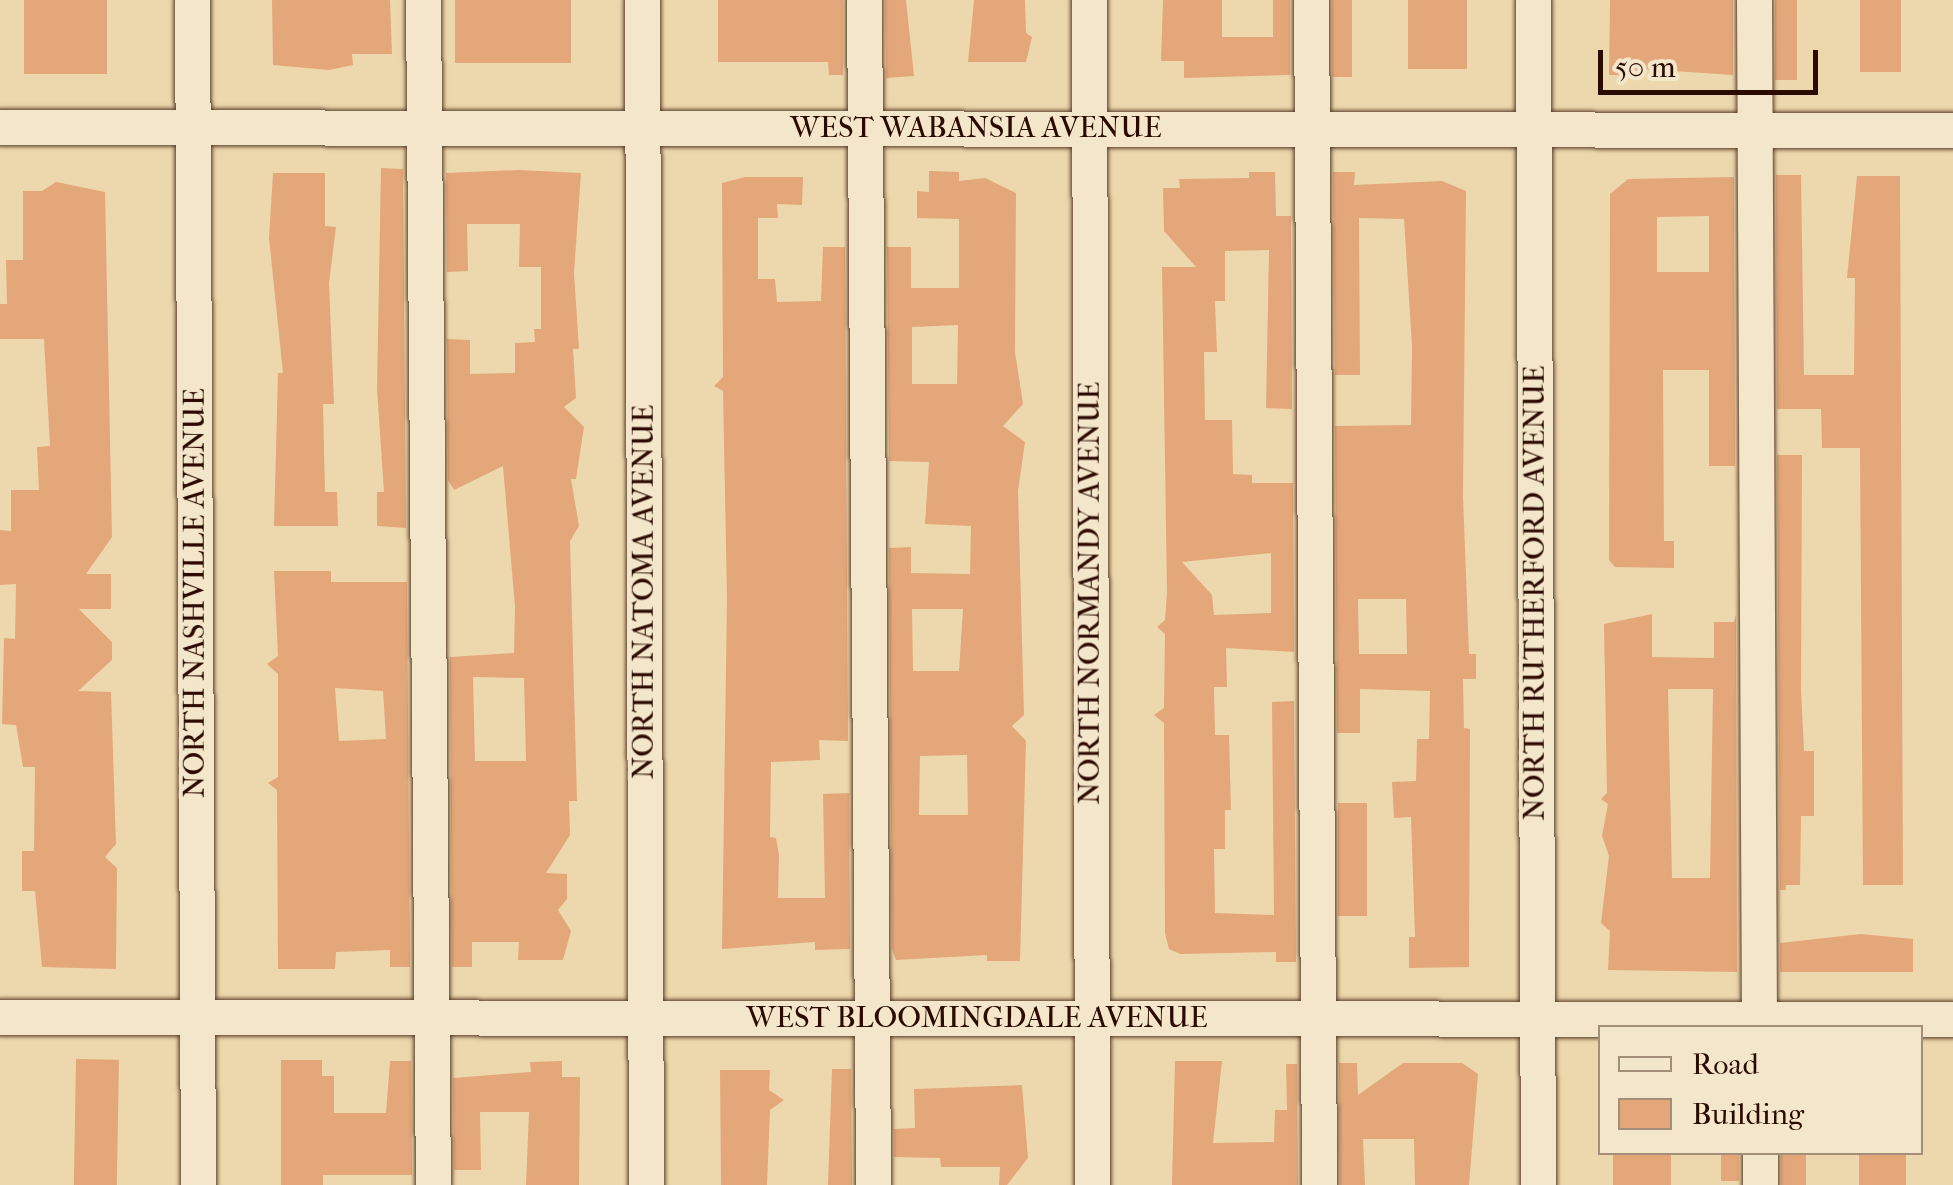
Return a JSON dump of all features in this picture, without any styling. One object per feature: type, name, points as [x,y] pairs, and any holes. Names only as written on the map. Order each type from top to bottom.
[{"type":"street","name":"NORTH NASHVILLE AVENUE","points":[[192,0],[198,1185]]},
{"type":"street","points":[[424,0],[433,1185]]},
{"type":"street","name":"NORTH NATOMA AVENUE","points":[[642,0],[646,1185]]},
{"type":"street","points":[[864,0],[872,1185]]},
{"type":"street","name":"NORTH NORMANDY AVENUE","points":[[1089,0],[1092,1185]]},
{"type":"street","points":[[1311,0],[1319,1185]]},
{"type":"street","name":"NORTH RUTHERFORD AVENUE","points":[[1533,0],[1538,1185]]},
{"type":"street","points":[[1754,0],[1759,1023]]},
{"type":"street","name":"WEST WABANSIA AVENUE","points":[[0,127],[1953,130]]},
{"type":"street","name":"WEST BLOOMINGDALE AVENUE","points":[[0,1017],[1537,1018],[1759,1023],[1953,1019]]},
{"type":"street","points":[[1760,1155],[1760,1185]]},
{"type":"building","points":[[24,0],[107,0],[107,74],[24,74]]},
{"type":"building","points":[[272,0],[390,0],[392,54],[352,54],[353,65],[329,70],[273,65]]},
{"type":"building","points":[[455,0],[571,0],[571,63],[455,63]]},
{"type":"building","points":[[718,0],[843,0],[843,75],[829,75],[828,62],[718,62]]},
{"type":"building","points":[[885,0],[906,0],[914,76],[886,78]]},
{"type":"building","points":[[974,0],[1025,0],[1026,33],[1032,37],[1026,62],[968,62]]},
{"type":"building","points":[[1163,0],[1222,0],[1222,37],[1273,37],[1273,0],[1290,0],[1290,75],[1184,78],[1184,61],[1161,61]]},
{"type":"building","points":[[1332,0],[1352,0],[1352,77],[1332,77]]},
{"type":"building","points":[[1408,0],[1467,0],[1467,69],[1408,69]]},
{"type":"building","points":[[1610,0],[1733,0],[1733,75],[1643,69],[1644,75],[1609,75]]},
{"type":"building","points":[[1775,0],[1797,0],[1797,80],[1775,80]]},
{"type":"building","points":[[1860,0],[1901,0],[1901,72],[1860,72]]},
{"type":"building","points":[[381,168],[403,169],[406,528],[377,526],[377,492],[384,492],[377,389]]},
{"type":"building","points":[[929,171],[959,172],[959,181],[985,178],[1016,193],[1015,352],[1023,404],[1003,426],[1025,442],[1018,491],[1024,715],[1012,726],[1026,741],[1020,961],[987,961],[987,955],[896,960],[892,949],[889,548],[911,547],[911,573],[970,574],[971,526],[925,524],[929,462],[889,461],[887,247],[911,247],[911,288],[959,288],[959,219],[917,218],[917,191],[929,192]],"holes":[[[958,325],[957,384],[912,384],[912,327]],[[912,609],[963,609],[959,671],[913,671]],[[967,755],[968,815],[919,815],[920,756]]]},
{"type":"building","points":[[1249,172],[1275,172],[1276,216],[1291,216],[1292,409],[1266,408],[1269,250],[1225,251],[1225,301],[1215,301],[1217,352],[1204,352],[1205,420],[1232,420],[1233,474],[1252,475],[1252,483],[1293,483],[1294,652],[1226,648],[1227,687],[1214,687],[1215,735],[1229,735],[1231,810],[1225,810],[1225,849],[1214,849],[1215,913],[1274,915],[1272,702],[1294,701],[1296,962],[1276,962],[1276,952],[1180,954],[1169,949],[1165,933],[1164,723],[1154,715],[1164,708],[1165,634],[1157,627],[1165,620],[1167,592],[1162,267],[1196,267],[1164,231],[1163,188],[1180,188],[1179,179],[1249,178]],"holes":[[[1271,553],[1271,613],[1214,615],[1212,595],[1182,562]]]},
{"type":"building","points":[[1333,172],[1355,172],[1354,185],[1442,181],[1466,191],[1463,496],[1469,654],[1476,654],[1476,679],[1463,679],[1464,728],[1470,729],[1469,967],[1409,968],[1409,937],[1415,937],[1411,817],[1394,818],[1392,782],[1416,781],[1417,739],[1429,739],[1430,691],[1360,689],[1360,733],[1337,733],[1335,426],[1411,425],[1412,346],[1404,219],[1359,218],[1360,375],[1335,375]],"holes":[[[1358,599],[1406,599],[1407,654],[1359,654]]]},
{"type":"building","points":[[273,173],[325,173],[325,226],[336,227],[329,283],[334,404],[323,404],[325,492],[337,492],[338,526],[274,526],[278,373],[283,373],[269,238]]},
{"type":"building","points":[[446,173],[581,173],[574,273],[579,349],[573,349],[576,398],[564,407],[584,427],[576,479],[571,479],[579,526],[570,541],[577,801],[569,801],[570,835],[546,873],[567,874],[567,899],[558,910],[571,931],[563,960],[518,960],[519,942],[472,942],[472,967],[452,967],[450,657],[514,653],[515,607],[503,466],[454,490],[448,480],[447,339],[470,340],[470,374],[515,373],[515,343],[535,342],[534,329],[541,329],[541,267],[519,267],[520,224],[467,224],[468,271],[447,272]],"holes":[[[473,677],[524,678],[526,761],[475,761]]]},
{"type":"building","points":[[1776,175],[1801,175],[1804,375],[1854,375],[1855,278],[1847,278],[1857,176],[1900,176],[1903,885],[1863,885],[1860,448],[1822,448],[1821,409],[1777,409]]},
{"type":"building","points":[[745,177],[803,177],[802,205],[777,204],[778,218],[758,218],[758,279],[775,279],[777,302],[821,301],[823,247],[845,247],[848,741],[819,740],[820,760],[771,762],[770,837],[776,838],[779,855],[778,898],[825,898],[823,794],[849,793],[850,949],[815,950],[815,942],[722,949],[727,597],[723,391],[714,386],[723,377],[722,183]]},
{"type":"building","points":[[1734,177],[1735,466],[1709,466],[1709,370],[1663,370],[1664,541],[1674,541],[1674,568],[1615,567],[1609,560],[1610,194],[1628,179]],"holes":[[[1709,216],[1709,272],[1657,272],[1657,217]]]},
{"type":"building","points":[[56,182],[105,192],[112,537],[86,574],[111,574],[111,609],[79,609],[112,642],[112,660],[78,691],[111,692],[116,844],[105,857],[117,868],[116,969],[42,967],[35,891],[22,891],[22,851],[34,851],[35,767],[23,767],[16,725],[2,724],[4,638],[15,639],[16,584],[0,585],[0,530],[11,531],[11,490],[39,490],[37,447],[50,446],[44,339],[0,339],[0,304],[7,304],[6,260],[23,260],[23,191],[42,191]]},
{"type":"building","points":[[1777,455],[1802,455],[1801,689],[1804,751],[1814,751],[1814,816],[1801,816],[1800,885],[1786,885],[1786,890],[1780,890]]},
{"type":"building","points":[[274,571],[331,571],[331,582],[407,582],[410,967],[390,967],[390,950],[336,952],[335,969],[278,969],[277,790],[268,783],[278,777],[278,674],[267,664],[278,656]],"holes":[[[335,688],[383,691],[386,739],[339,741]]]},
{"type":"building","points":[[1652,614],[1652,657],[1714,658],[1714,622],[1734,622],[1736,615],[1737,972],[1608,970],[1610,931],[1601,923],[1609,856],[1602,836],[1608,804],[1601,799],[1607,793],[1604,624]],"holes":[[[1668,689],[1713,689],[1710,878],[1672,878]]]},
{"type":"building","points":[[1338,803],[1367,803],[1367,916],[1338,916]]},
{"type":"building","points":[[1861,934],[1913,939],[1913,972],[1780,972],[1780,943]]},
{"type":"building","points":[[76,1059],[119,1060],[117,1185],[74,1185]]},
{"type":"building","points":[[281,1060],[322,1060],[322,1076],[334,1076],[334,1113],[386,1113],[390,1061],[411,1061],[412,1175],[323,1175],[323,1185],[281,1185]]},
{"type":"building","points":[[562,1061],[562,1077],[580,1077],[579,1185],[526,1185],[529,1112],[480,1112],[481,1170],[454,1170],[453,1078],[531,1072],[530,1062]]},
{"type":"building","points":[[1175,1061],[1222,1061],[1213,1143],[1274,1142],[1275,1110],[1287,1110],[1286,1064],[1297,1064],[1298,1185],[1172,1185]]},
{"type":"building","points":[[1339,1063],[1357,1063],[1358,1095],[1403,1063],[1462,1063],[1478,1074],[1469,1185],[1415,1185],[1414,1139],[1363,1139],[1365,1185],[1340,1185]]},
{"type":"building","points":[[832,1069],[851,1069],[852,1185],[828,1185]]},
{"type":"building","points":[[720,1070],[770,1070],[769,1090],[784,1100],[770,1110],[767,1185],[721,1185]]},
{"type":"building","points":[[1022,1085],[1028,1158],[1007,1185],[999,1185],[1000,1167],[941,1167],[940,1158],[894,1157],[894,1129],[915,1128],[914,1089]]},
{"type":"building","points":[[1613,1155],[1671,1155],[1671,1185],[1613,1185]]},
{"type":"building","points":[[1721,1155],[1739,1155],[1739,1181],[1721,1181]]},
{"type":"building","points":[[1781,1155],[1806,1155],[1806,1185],[1781,1185]]},
{"type":"building","points":[[1859,1155],[1906,1155],[1906,1185],[1859,1185]]}]
